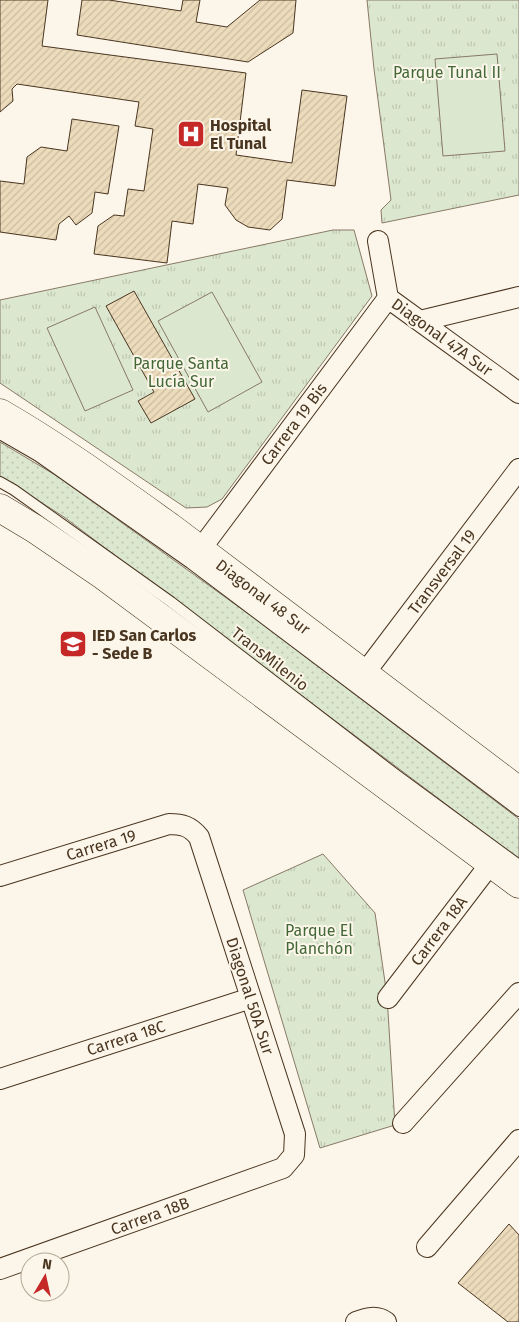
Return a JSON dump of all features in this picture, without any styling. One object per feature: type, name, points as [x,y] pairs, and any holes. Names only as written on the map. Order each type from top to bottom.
[{"type":"main road","name":"Diagonal 48 Sur","points":[[0,413],[34,433],[113,486],[519,791]]},
{"type":"main road","points":[[0,508],[35,529],[104,576],[519,884]]},
{"type":"street","name":"Diagonal 47A Sur","points":[[378,241],[388,298],[519,393]]},
{"type":"street","points":[[420,321],[519,297]]},
{"type":"street","name":"Carrera 19 Bis","points":[[200,550],[388,298]]},
{"type":"street","name":"Transversal 19","points":[[364,674],[519,470]]},
{"type":"street","name":"Carrera 19","points":[[0,876],[169,824],[180,824],[192,829],[199,837]]},
{"type":"street","name":"Diagonal 50A Sur","points":[[199,837],[295,1134],[294,1155]]},
{"type":"street","name":"Carrera 18A","points":[[388,998],[491,863]]},
{"type":"street","points":[[403,1123],[519,993]]},
{"type":"street","name":"Carrera 18C","points":[[0,1079],[251,998]]},
{"type":"street","points":[[427,1247],[519,1140]]},
{"type":"street","name":"Carrera 18B","points":[[0,1269],[283,1168],[294,1155]]},
{"type":"street","points":[[356,1322],[366,1318],[384,1320]]},
{"type":"lane","name":"TransMilenio","points":[[0,434],[38,456],[175,552],[519,811]]},
{"type":"lane","name":"TransMilenio","points":[[0,482],[171,602],[395,774],[519,865]]},
{"type":"green space","name":"Parque Tunal II","points":[[367,0],[519,0],[519,195],[382,223],[381,210],[391,200]]},
{"type":"green space","points":[[497,54],[505,151],[443,156],[435,59]]},
{"type":"green space","name":"Parque Santa Lucía Sur","points":[[333,230],[354,230],[372,296],[222,499],[207,507],[186,508],[0,383],[0,300]]},
{"type":"green space","points":[[212,292],[262,382],[208,412],[158,321]]},
{"type":"green space","points":[[95,307],[133,390],[85,411],[47,328]]},
{"type":"green space","points":[[0,442],[57,476],[257,620],[519,819],[519,859],[64,517],[0,476]]},
{"type":"green space","name":"Parque El Planchón","points":[[323,854],[375,913],[387,996],[395,1125],[320,1148],[243,890]]},
{"type":"building","points":[[0,0],[48,0],[42,46],[246,73],[236,155],[292,163],[302,90],[347,96],[335,186],[287,180],[282,219],[270,230],[248,227],[236,220],[225,205],[228,188],[198,184],[193,224],[172,221],[167,263],[94,254],[98,226],[114,215],[124,216],[128,189],[144,191],[153,129],[135,126],[139,102],[17,84],[12,89],[13,101],[0,112]]},
{"type":"building","points":[[82,0],[109,0],[181,11],[183,0],[200,0],[196,22],[227,27],[260,0],[296,0],[293,33],[248,62],[77,35]]},
{"type":"building","points":[[72,119],[119,126],[108,194],[95,192],[92,213],[76,225],[69,216],[59,224],[56,240],[0,232],[0,181],[24,184],[27,157],[41,147],[67,151]]},
{"type":"building","points":[[134,291],[195,399],[151,423],[138,401],[154,392],[106,306]]},
{"type":"building","points":[[509,1224],[519,1235],[519,1322],[508,1322],[458,1283]]},
{"type":"place","name":"Hospital El Tunal","points":[[191,134]]},
{"type":"place","name":"IED San Carlos - Sede B","points":[[73,644]]}]
